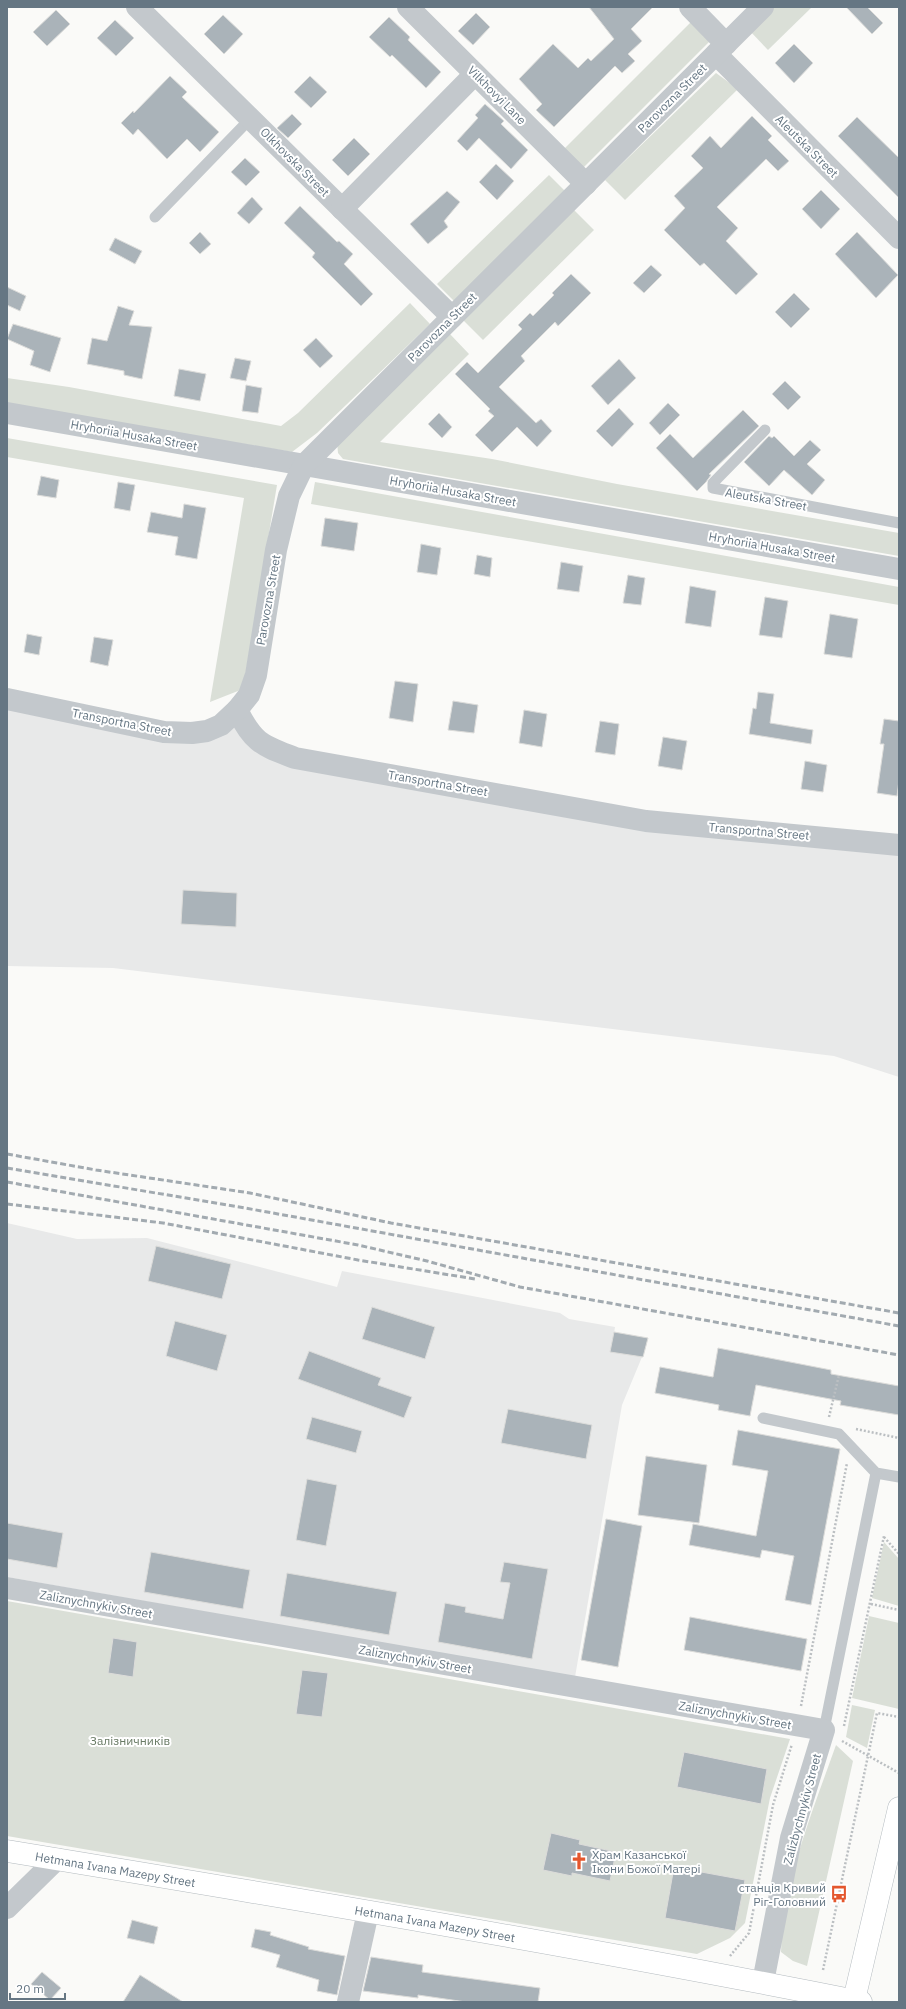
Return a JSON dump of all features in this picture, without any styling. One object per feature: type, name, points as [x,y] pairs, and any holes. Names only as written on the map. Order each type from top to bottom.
[{"type":"street","name":"Olkhovska Street","points":[[138,7],[452,317]]},
{"type":"street","name":"Vilkhovyi Lane","points":[[408,7],[586,184]]},
{"type":"street","name":"Aleutska Street","points":[[690,7],[721,49],[899,238]]},
{"type":"street","name":"Parovozna Street","points":[[237,710],[249,695],[256,675],[275,558],[287,503],[304,465],[762,7]]},
{"type":"street","points":[[342,209],[475,74]]},
{"type":"street","name":"Hryhoriia Husaka Street","points":[[7,413],[899,569]]},
{"type":"street","name":"Transportna Street","points":[[7,699],[164,732],[192,733],[207,731],[221,725],[237,710],[247,730],[264,746],[295,758],[646,821],[899,845]]},
{"type":"street","name":"Zaliznychnykiv Street","points":[[7,1588],[796,1726],[832,1735]]},
{"type":"street","name":"Zalizbychnykiv Street","points":[[763,1982],[791,1838],[832,1735]]},
{"type":"street","points":[[858,2001],[899,1808]]},
{"type":"street","name":"Hetmana Ivana Mazepy Street","points":[[7,1851],[368,1912],[763,1982],[858,2001]]},
{"type":"street","points":[[7,1908],[57,1859]]},
{"type":"street","points":[[348,2002],[368,1912]]},
{"type":"lane","points":[[155,217],[250,119]]},
{"type":"lane","name":"Aleutska Street","points":[[765,430],[713,483],[713,488],[899,523]]},
{"type":"lane","points":[[763,1418],[839,1434],[876,1473],[899,1477]]},
{"type":"lane","points":[[832,1735],[876,1473]]},
{"type":"path","points":[[828,1423],[839,1374]]},
{"type":"path","points":[[728,1958],[749,1933],[773,1805],[804,1693],[854,1429],[899,1438]]},
{"type":"path","points":[[899,1554],[884,1536],[871,1604],[832,1735],[899,1773]]},
{"type":"path","points":[[871,1604],[899,1610]]},
{"type":"path","points":[[823,1970],[877,1713],[899,1717]]},
{"type":"shaded area","points":[[7,699],[192,733],[237,710],[264,746],[646,821],[899,845],[899,1077],[834,1056],[113,968],[7,966]]},
{"type":"shaded area","points":[[7,1223],[77,1239],[147,1238],[337,1287],[342,1271],[560,1313],[569,1319],[615,1327],[611,1352],[642,1357],[622,1405],[575,1677],[7,1577]]},
{"type":"green space","points":[[771,7],[812,7],[768,50],[748,29]]},
{"type":"green space","points":[[691,22],[710,41],[583,168],[564,149]]},
{"type":"green space","points":[[716,73],[738,89],[625,200],[605,180]]},
{"type":"green space","points":[[549,175],[569,195],[457,304],[437,284]]},
{"type":"green space","points":[[574,210],[594,230],[483,340],[462,319]]},
{"type":"green space","points":[[410,303],[430,324],[317,433],[292,452],[7,405],[7,378],[69,387],[281,426],[298,413]]},
{"type":"green space","points":[[449,333],[469,354],[380,442],[492,459],[617,484],[899,533],[899,556],[343,459],[338,453],[337,442]]},
{"type":"green space","points":[[7,438],[277,485],[243,689],[210,702],[244,498],[7,457]]},
{"type":"green space","points":[[315,482],[899,587],[899,605],[311,504]]},
{"type":"green space","points":[[884,1542],[899,1559],[899,1606],[872,1598]]},
{"type":"green space","name":"Залізничників","points":[[7,1601],[790,1739],[770,1798],[745,1923],[730,1938],[697,1954],[7,1836]]},
{"type":"green space","points":[[869,1616],[899,1623],[899,1709],[852,1698]]},
{"type":"green space","points":[[852,1705],[875,1710],[867,1748],[846,1737]]},
{"type":"green space","points":[[836,1745],[853,1761],[807,1966],[793,1961],[781,1952],[783,1925],[793,1872],[809,1821]]},
{"type":"building","points":[[589,7],[653,7],[631,29],[642,41],[628,54],[635,61],[622,73],[615,66],[554,127],[536,110],[542,104],[519,79],[553,44],[578,68],[588,58],[591,61],[614,39]]},
{"type":"building","points":[[846,7],[867,7],[883,23],[872,34]]},
{"type":"building","points":[[56,10],[70,24],[47,46],[33,32]]},
{"type":"building","points":[[476,13],[490,27],[473,45],[458,31]]},
{"type":"building","points":[[223,15],[243,34],[224,54],[204,34]]},
{"type":"building","points":[[389,17],[410,37],[408,40],[441,72],[426,88],[392,55],[390,57],[369,37]]},
{"type":"building","points":[[115,20],[134,38],[116,56],[97,38]]},
{"type":"building","points":[[794,44],[813,63],[794,83],[775,63]]},
{"type":"building","points":[[170,76],[187,92],[182,97],[219,132],[200,152],[187,139],[167,159],[138,129],[133,135],[121,123],[133,111],[134,113]]},
{"type":"building","points":[[310,76],[327,92],[311,108],[294,92]]},
{"type":"building","points":[[485,104],[504,121],[501,124],[528,150],[511,169],[479,138],[467,151],[457,141],[478,118],[475,115]]},
{"type":"building","points":[[292,114],[302,124],[288,138],[277,128]]},
{"type":"building","points":[[752,116],[772,136],[768,140],[789,161],[778,171],[766,159],[717,207],[738,228],[726,241],[758,274],[736,295],[704,263],[700,266],[664,230],[685,208],[674,196],[703,168],[691,156],[710,136],[721,148]]},
{"type":"building","points":[[857,117],[899,158],[899,198],[838,136]]},
{"type":"building","points":[[354,138],[370,154],[348,176],[332,160]]},
{"type":"building","points":[[245,158],[260,172],[246,186],[231,172]]},
{"type":"building","points":[[496,164],[514,181],[497,200],[479,182]]},
{"type":"building","points":[[821,190],[840,209],[821,229],[802,209]]},
{"type":"building","points":[[447,191],[460,202],[444,221],[448,227],[428,244],[410,224]]},
{"type":"building","points":[[252,197],[263,209],[249,224],[237,213]]},
{"type":"building","points":[[300,206],[337,242],[339,241],[353,254],[344,264],[373,294],[361,306],[312,257],[315,253],[284,223]]},
{"type":"building","points":[[200,232],[211,244],[200,254],[189,243]]},
{"type":"building","points":[[857,232],[898,275],[876,298],[835,254]]},
{"type":"building","points":[[115,238],[142,251],[135,264],[109,250]]},
{"type":"building","points":[[651,265],[662,275],[644,293],[633,283]]},
{"type":"building","points":[[571,274],[591,293],[558,326],[555,322],[521,356],[525,361],[499,387],[536,423],[541,419],[552,431],[537,447],[517,427],[492,452],[475,435],[494,416],[488,411],[490,409],[455,374],[467,362],[478,373],[522,329],[518,325],[530,313],[533,316],[554,295],[552,293]]},
{"type":"building","points":[[7,287],[26,296],[20,311],[7,305]]},
{"type":"building","points":[[794,293],[810,309],[791,328],[775,312]]},
{"type":"building","points":[[118,306],[134,311],[129,325],[152,327],[142,379],[124,375],[124,371],[87,364],[92,338],[107,341]]},
{"type":"building","points":[[13,324],[61,338],[50,372],[30,365],[34,351],[7,339]]},
{"type":"building","points":[[316,338],[333,356],[320,368],[303,350]]},
{"type":"building","points":[[235,358],[251,361],[246,381],[230,378]]},
{"type":"building","points":[[619,359],[636,378],[608,405],[591,386]]},
{"type":"building","points":[[179,369],[206,374],[200,401],[174,396]]},
{"type":"building","points":[[785,381],[801,397],[788,410],[772,394]]},
{"type":"building","points":[[246,385],[262,388],[258,413],[242,411]]},
{"type":"building","points":[[668,403],[680,415],[660,435],[649,423]]},
{"type":"building","points":[[619,408],[634,424],[612,447],[596,431]]},
{"type":"building","points":[[743,410],[759,426],[709,474],[711,475],[697,491],[656,448],[670,434],[693,458]]},
{"type":"building","points":[[439,413],[452,427],[442,438],[428,424]]},
{"type":"building","points":[[769,436],[772,438],[774,436],[794,456],[810,440],[821,450],[807,464],[825,480],[812,495],[784,470],[769,486],[744,462]]},
{"type":"building","points":[[41,476],[59,480],[56,498],[37,495]]},
{"type":"building","points":[[118,482],[135,485],[130,511],[114,508]]},
{"type":"building","points":[[184,504],[206,508],[197,559],[175,555],[178,537],[147,532],[151,512],[182,518]]},
{"type":"building","points":[[325,518],[358,523],[354,551],[321,546]]},
{"type":"building","points":[[421,544],[441,548],[437,575],[417,572]]},
{"type":"building","points":[[477,555],[492,558],[490,577],[474,574]]},
{"type":"building","points":[[561,562],[583,566],[579,592],[557,589]]},
{"type":"building","points":[[628,575],[645,578],[641,605],[623,603]]},
{"type":"building","points":[[690,586],[716,591],[711,627],[685,623]]},
{"type":"building","points":[[765,597],[788,601],[782,638],[759,635]]},
{"type":"building","points":[[830,614],[858,619],[852,658],[824,654]]},
{"type":"building","points":[[27,634],[42,637],[39,655],[24,652]]},
{"type":"building","points":[[94,637],[113,640],[108,666],[90,662]]},
{"type":"building","points":[[395,681],[418,684],[413,722],[389,718]]},
{"type":"building","points":[[758,692],[774,694],[770,723],[813,730],[811,744],[749,734],[753,708],[756,709]]},
{"type":"building","points":[[453,701],[478,705],[474,733],[448,730]]},
{"type":"building","points":[[524,710],[547,714],[542,747],[519,743]]},
{"type":"building","points":[[884,719],[899,721],[899,780],[897,796],[877,793],[884,744],[880,744]]},
{"type":"building","points":[[600,721],[619,724],[615,755],[595,752]]},
{"type":"building","points":[[663,737],[687,741],[682,770],[658,766]]},
{"type":"building","points":[[805,761],[827,765],[823,792],[801,789]]},
{"type":"building","points":[[183,890],[237,893],[236,927],[181,924]]},
{"type":"building","points":[[156,1246],[231,1264],[222,1299],[148,1281]]},
{"type":"building","points":[[372,1307],[435,1327],[425,1359],[362,1339]]},
{"type":"building","points":[[175,1321],[227,1335],[217,1371],[166,1356]]},
{"type":"building","points":[[614,1332],[648,1338],[643,1357],[610,1352]]},
{"type":"building","points":[[718,1348],[831,1370],[831,1374],[899,1386],[899,1415],[840,1405],[841,1401],[756,1385],[750,1416],[718,1410],[719,1405],[655,1393],[660,1367],[713,1377]]},
{"type":"building","points":[[309,1351],[381,1378],[378,1385],[412,1397],[404,1418],[298,1379]]},
{"type":"building","points":[[508,1409],[592,1425],[586,1459],[501,1443]]},
{"type":"building","points":[[312,1417],[362,1431],[356,1453],[306,1439]]},
{"type":"building","points":[[738,1430],[840,1449],[811,1605],[785,1600],[794,1556],[762,1550],[760,1558],[689,1545],[693,1524],[756,1536],[768,1471],[732,1465]]},
{"type":"building","points":[[646,1456],[707,1465],[699,1523],[638,1515]]},
{"type":"building","points":[[307,1479],[337,1485],[326,1546],[296,1540]]},
{"type":"building","points":[[606,1519],[642,1526],[618,1667],[581,1660]]},
{"type":"building","points":[[7,1523],[63,1533],[57,1568],[7,1559]]},
{"type":"building","points":[[151,1552],[250,1570],[243,1609],[144,1592]]},
{"type":"building","points":[[504,1562],[548,1569],[532,1659],[438,1642],[445,1603],[466,1607],[465,1612],[503,1619],[510,1583],[500,1582]]},
{"type":"building","points":[[287,1573],[397,1592],[389,1635],[280,1616]]},
{"type":"building","points":[[690,1617],[807,1639],[801,1671],[684,1650]]},
{"type":"building","points":[[113,1638],[137,1642],[133,1677],[108,1673]]},
{"type":"building","points":[[302,1670],[328,1673],[322,1717],[296,1714]]},
{"type":"building","points":[[684,1752],[767,1769],[761,1804],[677,1787]]},
{"type":"building","name":"Храм Казанської Ікони Божої Матері","points":[[551,1833],[580,1840],[579,1844],[616,1852],[610,1881],[572,1873],[572,1876],[543,1870]]},
{"type":"building","points":[[674,1867],[745,1880],[735,1931],[665,1918]]},
{"type":"building","points":[[132,1920],[158,1927],[154,1944],[127,1938]]},
{"type":"building","points":[[255,1929],[271,1932],[270,1935],[309,1947],[308,1949],[345,1956],[337,1995],[317,1991],[319,1980],[276,1967],[280,1955],[251,1947]]},
{"type":"building","points":[[371,1957],[423,1965],[422,1972],[540,1988],[538,2002],[466,2002],[418,1995],[418,1998],[363,1991]]},
{"type":"building","points":[[42,1972],[61,1988],[50,2000],[31,1984]]},
{"type":"building","points":[[140,1975],[183,2002],[123,2002]]},
{"type":"railway","points":[[7,1154],[96,1170],[250,1193],[391,1223],[899,1313]]},
{"type":"railway","points":[[7,1168],[245,1208],[899,1326]]},
{"type":"railway","points":[[7,1182],[358,1245],[427,1261],[520,1287],[899,1355]]},
{"type":"railway","points":[[7,1204],[163,1223],[358,1260],[475,1279]]},
{"type":"place","name":"Храм Казанської Ікони Божої Матері","points":[[579,1861]]},
{"type":"place","name":"станція Кривий Ріг-Головний","points":[[839,1894]]}]
